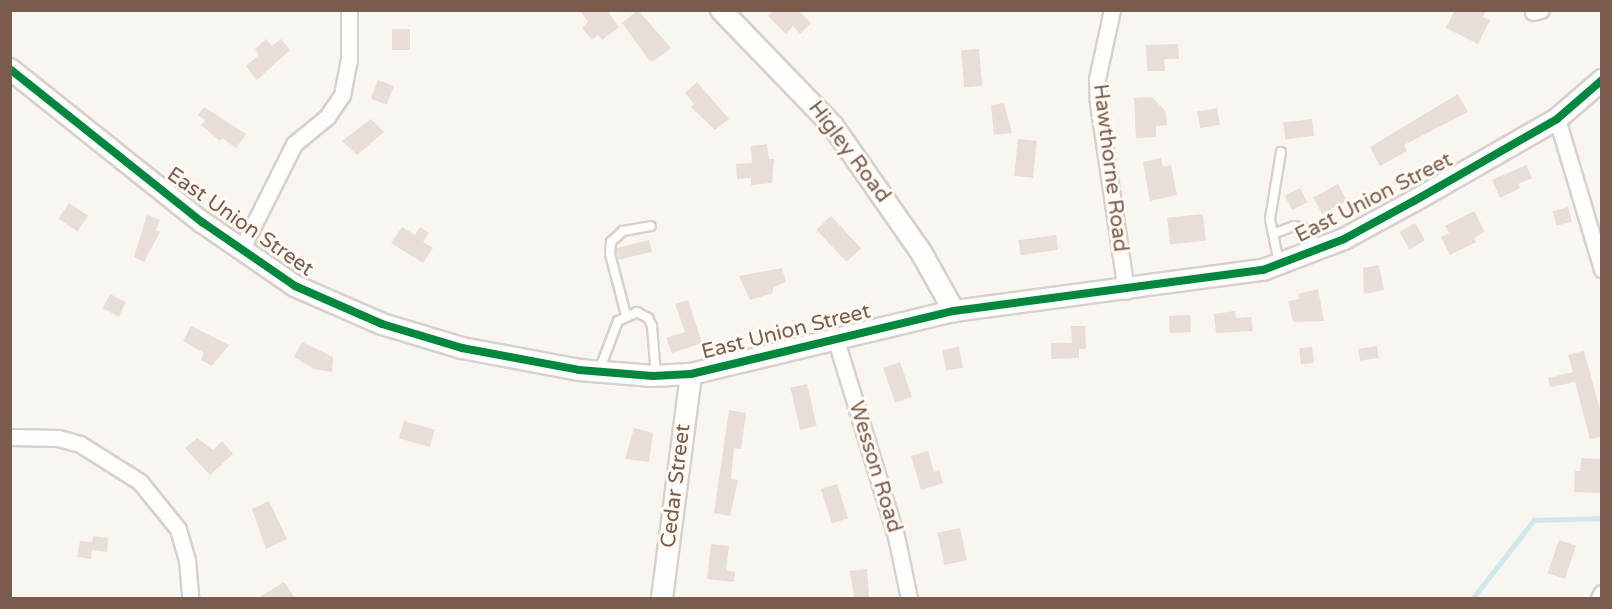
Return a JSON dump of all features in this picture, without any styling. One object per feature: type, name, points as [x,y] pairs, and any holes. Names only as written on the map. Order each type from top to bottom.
[{"type":"street","points":[[241,250],[294,144],[327,117],[342,95],[349,60],[349,10]]},
{"type":"street","name":"Hawthorne Road","points":[[1112,10],[1097,79],[1098,103],[1126,291]]},
{"type":"street","name":"Higley Road","points":[[725,12],[833,126],[921,252],[954,311]]},
{"type":"street","name":"East Union Street","points":[[10,69],[241,250],[295,286],[382,324],[462,348],[599,372],[656,376],[691,374],[835,337],[954,311],[1214,280],[1279,265],[1319,249],[1414,201],[1557,119],[1602,80]]},
{"type":"street","points":[[1557,119],[1602,269]]},
{"type":"street","name":"Wesson Road","points":[[835,337],[896,537],[909,598]]},
{"type":"street","name":"Cedar Street","points":[[662,598],[691,374]]},
{"type":"street","points":[[10,437],[58,438],[80,444],[140,482],[178,529],[187,560],[190,598]]},
{"type":"street","points":[[1599,598],[1602,592]]},
{"type":"lane","points":[[1279,265],[1271,206],[1281,152]]},
{"type":"lane","points":[[626,315],[610,254],[611,242],[630,228],[651,226]]},
{"type":"lane","points":[[1273,234],[1294,226],[1304,228],[1319,249]]},
{"type":"lane","points":[[599,372],[611,332],[626,315],[637,312],[648,318],[655,344],[656,376]]},
{"type":"building","points":[[580,10],[607,10],[619,27],[602,40],[598,35],[592,40],[582,28],[588,22]]},
{"type":"building","points":[[638,10],[671,48],[655,60],[650,61],[622,23]]},
{"type":"building","points":[[774,10],[798,10],[811,23],[800,34],[793,26],[786,34],[768,16]]},
{"type":"building","points":[[1455,10],[1486,10],[1483,17],[1490,20],[1478,44],[1446,28]]},
{"type":"building","points":[[392,29],[410,29],[410,50],[392,50]]},
{"type":"building","points":[[266,39],[272,46],[281,39],[290,50],[257,80],[246,66],[259,55],[255,49]]},
{"type":"building","points":[[1178,44],[1179,59],[1164,59],[1165,71],[1147,71],[1146,45]]},
{"type":"building","points":[[979,49],[982,86],[964,87],[961,51]]},
{"type":"building","points":[[378,80],[394,86],[387,105],[371,99]]},
{"type":"building","points":[[697,82],[729,119],[715,130],[691,107],[694,104],[685,93]]},
{"type":"building","points":[[1458,94],[1468,112],[1404,145],[1407,151],[1380,166],[1370,147]]},
{"type":"building","points":[[1152,97],[1166,112],[1167,125],[1156,126],[1156,137],[1136,138],[1134,98]]},
{"type":"building","points":[[1004,103],[1012,133],[994,135],[991,105]]},
{"type":"building","points":[[204,107],[246,134],[236,148],[222,138],[220,141],[201,125],[205,120],[198,115]]},
{"type":"building","points":[[1217,108],[1220,125],[1200,128],[1197,111]]},
{"type":"building","points":[[371,119],[384,132],[357,155],[342,141]]},
{"type":"building","points":[[1312,119],[1314,136],[1285,139],[1283,123]]},
{"type":"building","points":[[1018,139],[1037,141],[1033,178],[1014,176]]},
{"type":"building","points":[[767,144],[769,159],[774,159],[772,183],[751,185],[751,178],[737,179],[736,164],[752,163],[751,146]]},
{"type":"building","points":[[1161,158],[1163,167],[1171,165],[1177,195],[1150,201],[1143,162]]},
{"type":"building","points":[[1526,165],[1532,178],[1518,184],[1520,188],[1500,198],[1492,180]]},
{"type":"building","points":[[1338,184],[1347,201],[1322,214],[1313,197]]},
{"type":"building","points":[[1300,188],[1307,202],[1292,210],[1285,196]]},
{"type":"building","points":[[69,203],[88,216],[77,232],[58,219]]},
{"type":"building","points":[[1568,207],[1572,221],[1557,226],[1553,211]]},
{"type":"building","points":[[1474,211],[1485,232],[1474,238],[1476,242],[1450,255],[1441,237],[1449,233],[1445,226]]},
{"type":"building","points":[[1203,214],[1206,241],[1170,245],[1167,218]]},
{"type":"building","points":[[147,215],[160,220],[156,230],[160,232],[144,262],[134,257]]},
{"type":"building","points":[[831,216],[861,248],[846,262],[816,230]]},
{"type":"building","points":[[1415,223],[1425,240],[1409,249],[1399,232]]},
{"type":"building","points":[[402,227],[415,235],[420,227],[429,233],[423,242],[433,248],[423,263],[391,243]]},
{"type":"building","points":[[1056,235],[1058,250],[1020,255],[1018,240]]},
{"type":"building","points":[[649,240],[652,252],[619,260],[616,248]]},
{"type":"building","points":[[1379,265],[1384,290],[1364,294],[1363,268]]},
{"type":"building","points":[[782,268],[786,282],[773,287],[773,293],[750,300],[739,276]]},
{"type":"building","points":[[1318,289],[1324,321],[1293,322],[1288,301],[1299,299],[1298,294]]},
{"type":"building","points":[[110,294],[126,302],[119,316],[103,308]]},
{"type":"building","points":[[688,300],[702,343],[672,353],[666,338],[685,332],[675,304]]},
{"type":"building","points":[[1235,311],[1236,318],[1251,317],[1253,331],[1216,333],[1214,314]]},
{"type":"building","points":[[1190,315],[1191,332],[1170,333],[1169,316]]},
{"type":"building","points":[[191,326],[229,345],[212,366],[201,360],[204,353],[183,341]]},
{"type":"building","points":[[1071,326],[1085,326],[1086,349],[1079,349],[1079,358],[1051,359],[1051,343],[1072,343]]},
{"type":"building","points":[[302,342],[333,357],[332,372],[314,369],[294,357]]},
{"type":"building","points":[[1377,346],[1379,358],[1360,361],[1358,349]]},
{"type":"building","points":[[959,347],[963,368],[946,371],[942,350]]},
{"type":"building","points":[[1312,347],[1314,363],[1301,364],[1299,349]]},
{"type":"building","points":[[1584,351],[1602,417],[1602,437],[1590,439],[1575,382],[1550,387],[1548,378],[1573,372],[1568,355]]},
{"type":"building","points":[[900,362],[912,397],[895,403],[883,368]]},
{"type":"building","points":[[807,384],[817,426],[800,430],[790,388]]},
{"type":"building","points":[[729,410],[746,413],[741,449],[734,448],[731,479],[738,480],[730,516],[714,513]]},
{"type":"building","points":[[404,421],[435,430],[430,447],[399,438]]},
{"type":"building","points":[[634,428],[653,433],[649,462],[625,459]]},
{"type":"building","points":[[197,438],[213,450],[222,441],[233,454],[210,475],[185,448]]},
{"type":"building","points":[[928,451],[934,472],[939,470],[943,483],[921,490],[911,456]]},
{"type":"building","points":[[1581,458],[1602,459],[1602,493],[1574,492],[1575,471],[1580,471]]},
{"type":"building","points":[[837,484],[848,518],[832,523],[821,489]]},
{"type":"building","points":[[269,501],[287,539],[266,549],[252,509]]},
{"type":"building","points":[[960,528],[967,560],[944,565],[938,533]]},
{"type":"building","points":[[93,536],[108,538],[107,552],[92,550],[91,559],[77,557],[80,541],[92,542]]},
{"type":"building","points":[[1559,540],[1576,546],[1565,579],[1548,573]]},
{"type":"building","points":[[711,544],[729,546],[726,570],[735,572],[734,582],[707,579]]},
{"type":"building","points":[[867,569],[869,597],[854,598],[850,571]]},
{"type":"building","points":[[284,582],[295,598],[258,598]]},
{"type":"waterway","points":[[1473,598],[1534,520],[1602,518]]},
{"type":"cycle path","points":[[10,69],[202,222],[295,286],[382,324],[462,348],[579,370],[653,376],[691,374],[954,311],[1263,270],[1344,239],[1414,201],[1557,119],[1602,80]]}]
